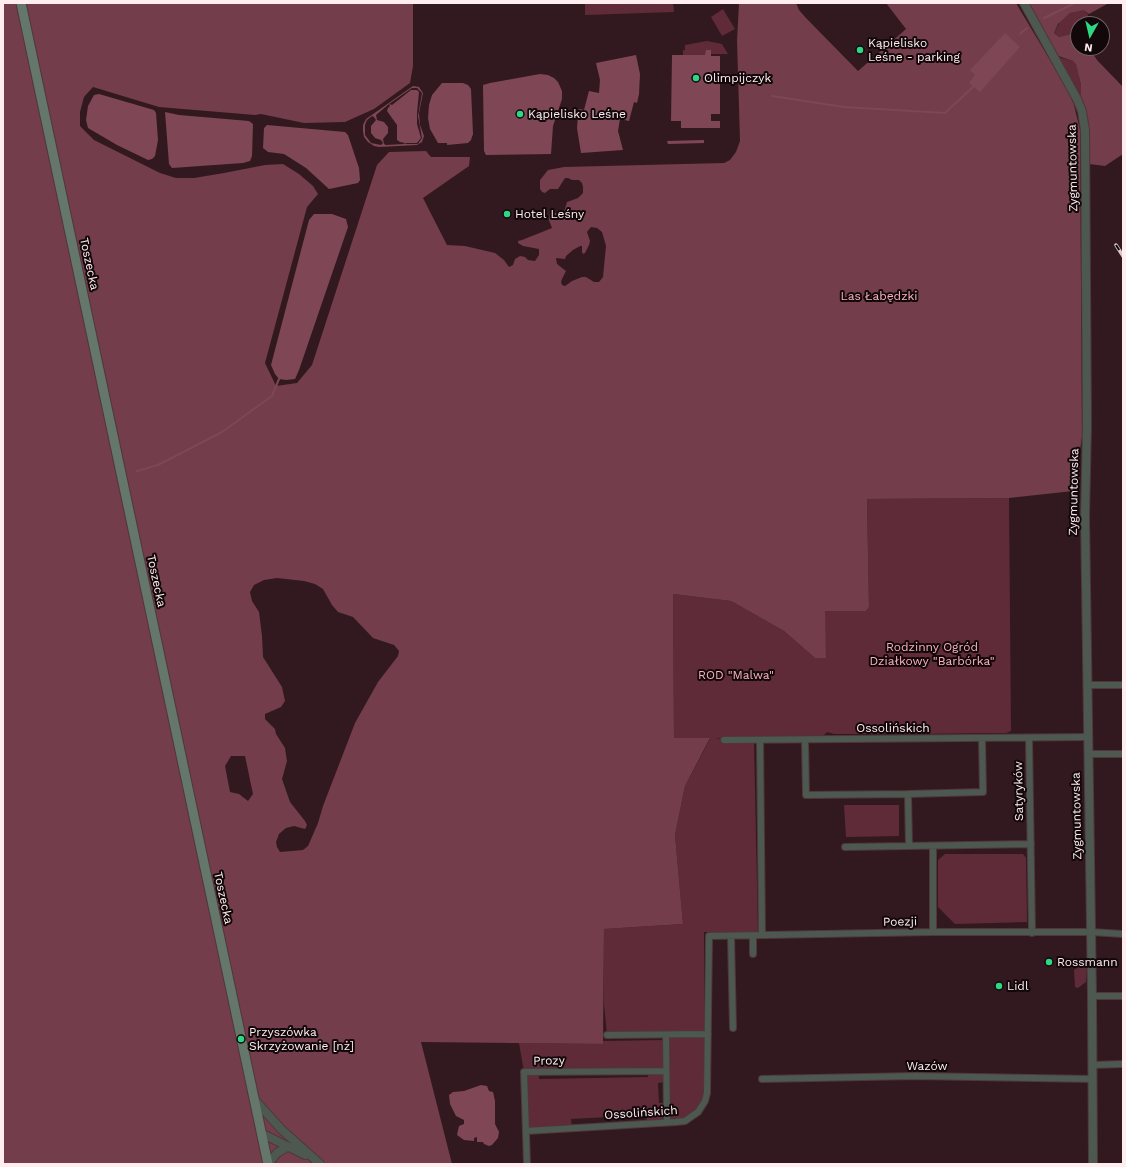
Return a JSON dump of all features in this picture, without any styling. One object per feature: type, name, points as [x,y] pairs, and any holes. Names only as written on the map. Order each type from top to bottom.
[{"type":"main road","name":"Toszecka","points":[[21,3],[268,1164]]},
{"type":"street","name":"Zygmuntowska","points":[[1024,3],[1077,99],[1082,111],[1085,130],[1087,418],[1085,516],[1093,1065],[1093,1164]]},
{"type":"street","points":[[1088,685],[1123,685]]},
{"type":"street","name":"Ossolińskich","points":[[724,740],[1088,737]]},
{"type":"street","name":"Satyryków","points":[[1029,738],[1032,933]]},
{"type":"street","points":[[805,740],[806,795],[983,792],[982,739]]},
{"type":"street","points":[[760,740],[762,936]]},
{"type":"street","points":[[1089,754],[1123,754]]},
{"type":"street","points":[[908,794],[909,846]]},
{"type":"street","points":[[845,847],[1031,844]]},
{"type":"street","points":[[933,846],[933,932]]},
{"type":"street","name":"Poezji","points":[[709,936],[933,932],[1091,932],[1123,934]]},
{"type":"street","name":"Ossolińskich","points":[[526,1131],[681,1121],[690,1118],[698,1112],[705,1101],[707,1093],[709,936]]},
{"type":"street","points":[[731,936],[733,1028]]},
{"type":"street","points":[[753,936],[753,954]]},
{"type":"street","points":[[1092,996],[1123,996]]},
{"type":"street","points":[[607,1035],[708,1034]]},
{"type":"street","points":[[666,1035],[667,1122]]},
{"type":"street","points":[[1093,1065],[1123,1064]]},
{"type":"street","name":"Prozy","points":[[527,1164],[524,1072],[666,1071]]},
{"type":"street","name":"Wazów","points":[[762,1079],[908,1076],[1093,1079]]},
{"type":"street","points":[[254,1099],[281,1129],[320,1164]]},
{"type":"street","points":[[261,1133],[281,1129]]},
{"type":"street","points":[[261,1133],[312,1158]]},
{"type":"street","points":[[268,1164],[277,1153],[287,1147]]},
{"type":"green space","name":"Las Łabędzki","points":[[3,3],[413,3],[413,66],[410,83],[374,109],[345,122],[304,123],[261,114],[255,115],[159,107],[93,87],[84,97],[80,112],[80,126],[94,140],[160,173],[176,178],[194,178],[265,165],[283,164],[299,174],[313,186],[318,194],[307,207],[265,363],[276,386],[297,383],[312,365],[377,165],[389,152],[426,151],[431,157],[470,157],[469,166],[423,198],[447,245],[465,246],[495,253],[504,260],[509,267],[513,265],[515,259],[520,256],[525,257],[528,260],[535,261],[539,255],[539,249],[523,246],[518,243],[518,241],[552,228],[549,220],[550,210],[559,215],[564,212],[567,202],[578,198],[583,193],[582,183],[579,180],[572,180],[568,178],[565,178],[558,189],[550,189],[545,193],[542,192],[540,189],[540,180],[548,170],[564,167],[724,163],[730,160],[736,152],[740,141],[737,41],[739,3],[796,3],[799,10],[806,18],[858,71],[906,29],[886,3],[1016,3],[1069,92],[1080,130],[1082,437],[1080,450],[1079,489],[1073,491],[1009,498],[867,499],[869,607],[866,611],[825,611],[826,658],[815,658],[784,631],[731,601],[673,594],[674,738],[710,738],[685,786],[675,835],[683,924],[604,929],[603,1044],[421,1042],[452,1164],[3,1164]],"holes":[[[591,227],[597,228],[602,232],[606,246],[603,277],[599,282],[594,282],[586,277],[582,277],[565,286],[562,285],[561,282],[566,271],[557,264],[556,258],[565,259],[566,256],[580,246],[582,246],[583,254],[585,253],[590,241],[587,232]],[[277,578],[304,581],[315,584],[323,589],[332,605],[338,612],[353,617],[373,638],[394,645],[399,651],[398,656],[378,682],[355,723],[323,806],[318,823],[308,846],[303,850],[280,852],[276,842],[279,834],[286,828],[294,826],[305,829],[307,825],[290,802],[282,779],[287,761],[285,748],[276,734],[275,729],[265,719],[265,714],[281,707],[285,701],[282,687],[263,657],[259,612],[252,601],[250,592],[254,585],[264,580]],[[231,756],[245,756],[253,794],[248,801],[239,794],[230,792],[225,766]]]},
{"type":"green space","points":[[585,3],[673,3],[674,12],[585,15]]},
{"type":"green space","points":[[1028,3],[1109,3],[1089,14],[1083,10],[1070,13],[1058,24],[1054,33],[1059,37],[1070,34],[1070,56],[1094,56],[1123,87],[1123,154],[1105,166],[1089,164],[1088,119],[1081,97],[1081,85],[1076,64],[1073,61],[1058,56]]},
{"type":"green space","points":[[723,9],[735,29],[722,36],[711,17]]},
{"type":"green space","points":[[1083,10],[1088,14],[1088,16],[1070,16],[1070,34],[1059,37],[1054,33],[1061,20],[1070,13]]},
{"type":"green space","points":[[707,41],[722,44],[728,54],[711,54],[711,50],[706,51],[706,55],[683,55],[685,45]]},
{"type":"green space","points":[[1058,57],[1076,63],[1081,85],[1081,97]]},
{"type":"green space","points":[[1009,498],[1011,731],[1006,733],[913,734],[834,734],[827,732],[823,736],[715,738],[754,743],[758,933],[704,932],[704,1003],[708,1034],[706,1097],[690,1118],[647,1123],[646,1115],[571,1119],[572,1128],[526,1131],[524,1072],[519,1043],[603,1044],[603,1041],[666,1040],[666,1035],[607,1035],[604,1004],[604,929],[683,924],[675,835],[685,786],[710,739],[674,738],[673,594],[731,601],[784,631],[815,658],[826,658],[824,611],[866,611],[869,607],[867,499]],"holes":[[[648,1071],[648,1077],[539,1079],[539,1072]],[[666,1082],[667,1103],[659,1103],[658,1083]]]},
{"type":"green space","points":[[844,805],[899,805],[899,836],[846,837]]},
{"type":"green space","points":[[945,854],[1023,854],[1026,858],[1027,922],[955,924],[938,907],[938,860]]},
{"type":"green space","points":[[1087,966],[1086,982],[1078,988],[1075,987],[1074,970],[1079,967]]},
{"type":"shaded area","points":[[1005,33],[1020,47],[980,92],[969,83],[975,75],[970,70]]},
{"type":"shaded area","name":"Olimpijczyk","points":[[706,50],[711,50],[711,56],[720,56],[720,114],[711,114],[711,121],[720,121],[720,128],[681,128],[681,121],[671,121],[672,55],[705,55]]},
{"type":"shaded area","points":[[636,55],[640,74],[639,94],[637,103],[634,102],[629,121],[620,119],[618,131],[623,150],[581,153],[577,128],[579,109],[584,110],[589,91],[599,93],[600,80],[596,63]]},
{"type":"shaded area","name":"Kąpielisko Leśne","points":[[540,74],[548,75],[554,78],[558,82],[562,91],[562,99],[553,126],[551,154],[486,155],[484,151],[483,85]]},
{"type":"shaded area","points":[[442,83],[463,83],[468,85],[471,89],[473,134],[468,143],[447,145],[447,143],[438,143],[430,129],[428,118],[429,105],[432,95]]},
{"type":"shaded area","points":[[413,86],[419,87],[423,93],[419,113],[420,125],[424,136],[422,142],[417,145],[374,146],[364,137],[363,125],[366,119]],"holes":[[[412,88],[417,88],[422,93],[418,116],[422,138],[418,144],[405,144],[417,143],[421,138],[417,124],[419,92],[417,90],[411,90],[392,105],[389,104]],[[389,104],[390,106],[387,111],[397,125],[397,140],[405,143],[404,144],[384,144],[383,139],[388,133],[388,127],[384,122],[377,120],[376,115]],[[372,116],[376,120],[371,126],[371,133],[375,138],[381,140],[383,143],[381,145],[371,143],[365,135],[365,125],[367,120]]]},
{"type":"shaded area","points":[[99,94],[154,110],[156,113],[158,140],[155,156],[152,159],[148,160],[117,145],[88,128],[86,120],[88,106],[94,95]]},
{"type":"shaded area","points":[[165,112],[179,115],[249,121],[253,124],[252,156],[250,161],[243,163],[172,168],[169,164]]},
{"type":"shaded area","points":[[267,125],[345,132],[348,135],[359,168],[360,180],[358,183],[329,189],[306,168],[284,154],[268,152],[263,148],[264,128]]},
{"type":"shaded area","points":[[704,140],[704,143],[668,144],[667,141]]},
{"type":"shaded area","points":[[314,214],[332,214],[346,219],[348,227],[295,379],[279,379],[271,365],[309,220]]},
{"type":"shaded area","points":[[481,1085],[487,1086],[489,1091],[493,1092],[495,1101],[495,1124],[499,1132],[498,1138],[492,1145],[489,1146],[483,1142],[477,1142],[477,1137],[474,1138],[474,1141],[464,1140],[457,1135],[459,1126],[464,1124],[464,1120],[456,1116],[450,1104],[449,1095],[453,1092],[464,1091]]},
{"type":"waterway","points":[[1044,18],[1075,3]]},
{"type":"waterway","points":[[1020,34],[1027,28]]},
{"type":"waterway","points":[[772,96],[844,107],[945,113],[975,85]]},
{"type":"waterway","points":[[137,471],[158,465],[222,432],[272,396],[279,379]]},
{"type":"railway","points":[[1116,245],[1123,256]]},
{"type":"place","name":"Kąpielisko Leśne - parking","points":[[860,50]]},
{"type":"place","name":"Olimpijczyk","points":[[696,78]]},
{"type":"place","name":"Kąpielisko Leśne","points":[[520,114]]},
{"type":"place","name":"Hotel Leśny","points":[[507,214]]},
{"type":"place","name":"Rossmann","points":[[1049,962]]},
{"type":"place","name":"Lidl","points":[[999,986]]},
{"type":"place","name":"Przyszówka Skrzyżowanie [nż]","points":[[241,1039]]},
{"type":"park label","name":"Rodzinny Ogród Działkowy \"Barbórka\"","points":[[932,654]]},
{"type":"park label","name":"ROD \"Malwa\"","points":[[736,675]]}]
